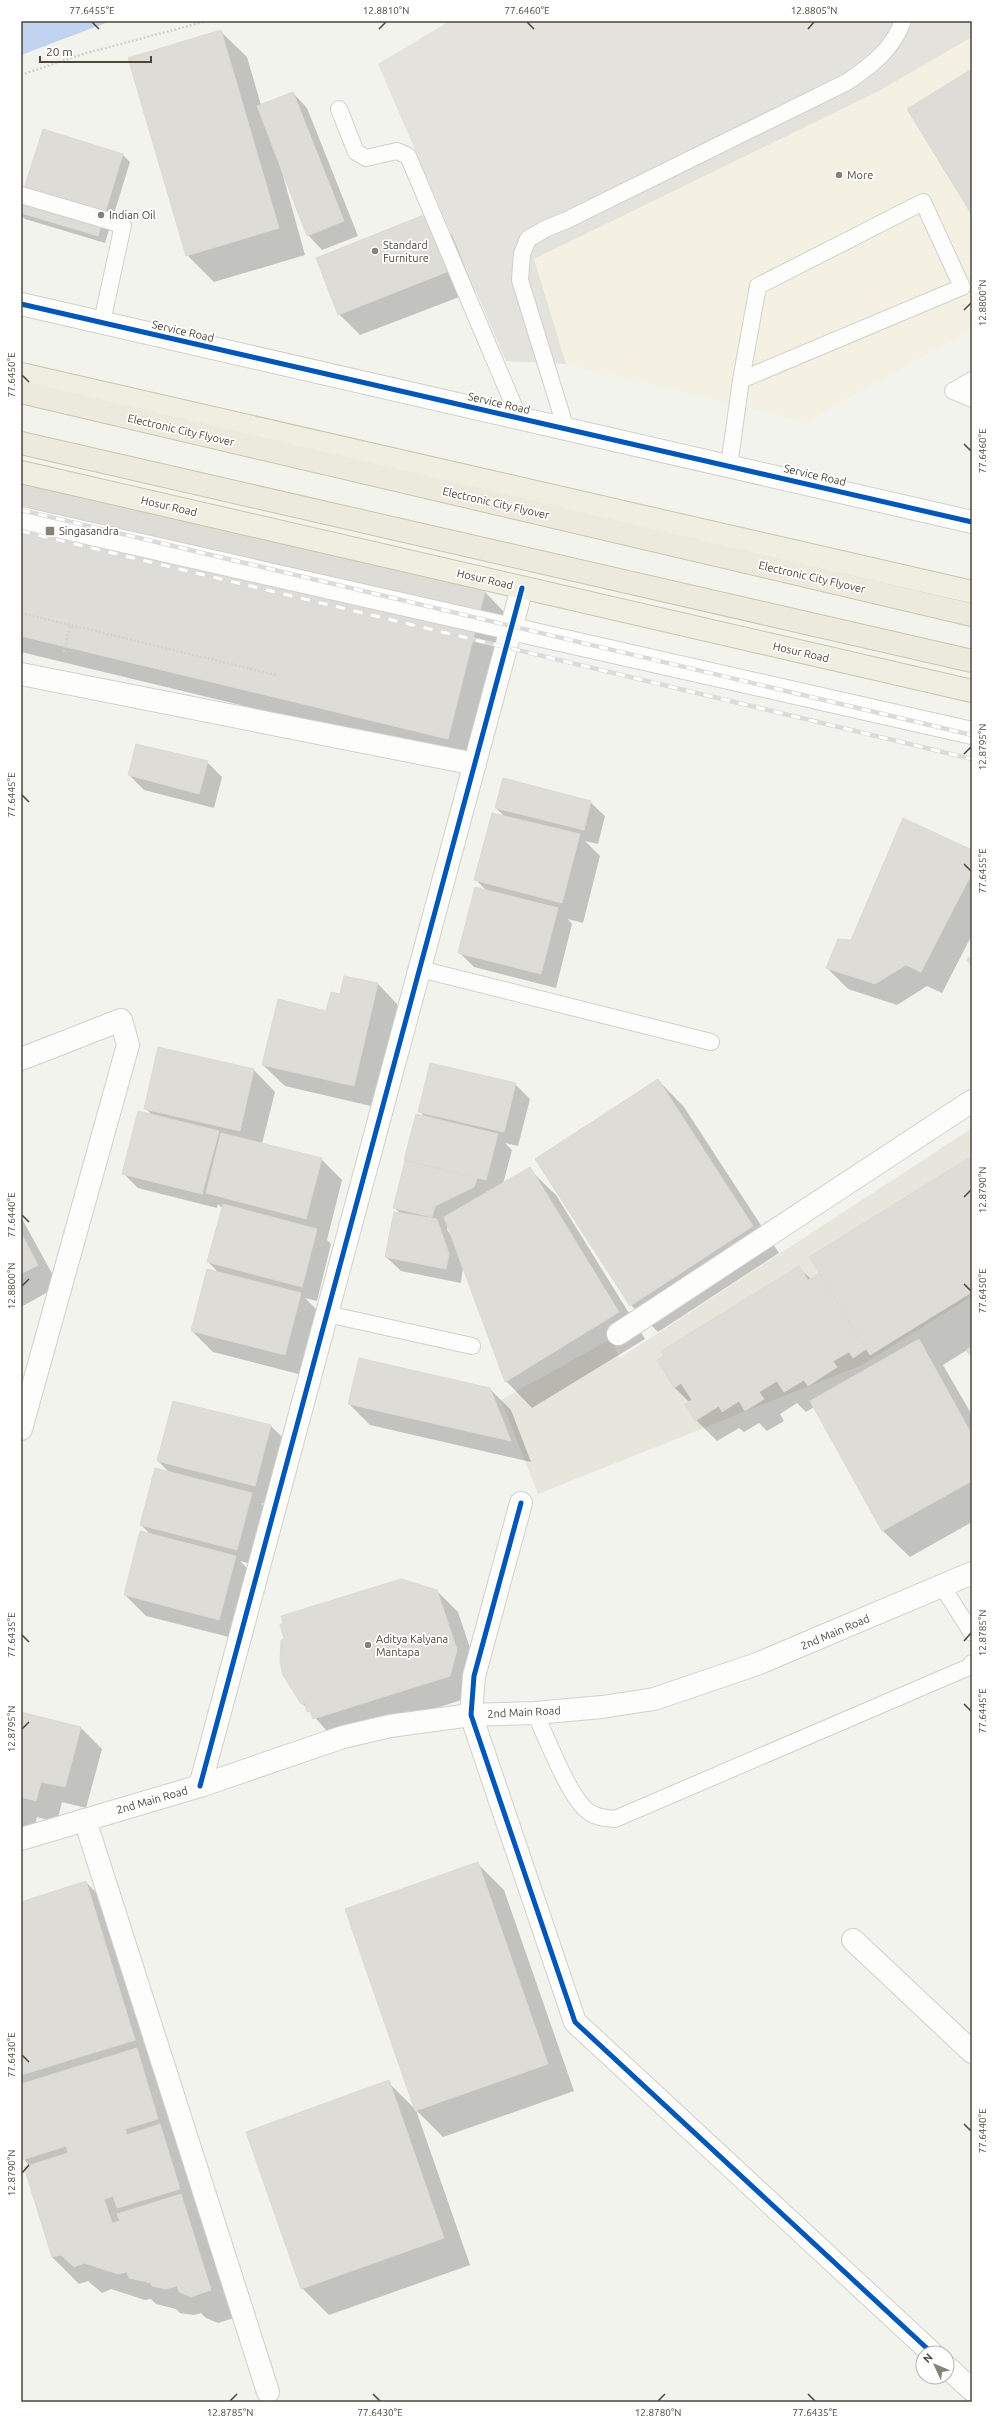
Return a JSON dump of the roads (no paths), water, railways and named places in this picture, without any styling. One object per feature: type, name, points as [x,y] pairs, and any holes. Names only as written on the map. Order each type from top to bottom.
[{"type":"highway","points":[[21,374],[972,592]]},
{"type":"highway","name":"Electronic City Flyover","points":[[21,392],[972,615]]},
{"type":"highway","points":[[21,443],[972,662]]},
{"type":"highway","name":"Hosur Road","points":[[21,472],[972,691]]},
{"type":"street","name":"Service Road","points":[[21,304],[972,522]]},
{"type":"street","points":[[21,518],[972,733]]},
{"type":"street","points":[[200,1786],[522,588]]},
{"type":"street","points":[[21,674],[475,764]]},
{"type":"street","points":[[21,1059],[121,1020],[128,1045],[21,1430]]},
{"type":"street","points":[[618,1334],[972,1101]]},
{"type":"street","points":[[521,1503],[474,1676],[471,1715],[575,2022],[923,2345]]},
{"type":"street","name":"2nd Main Road","points":[[21,1839],[200,1786],[343,1737],[390,1726],[471,1715],[535,1713],[602,1707],[654,1699],[701,1684],[844,1629],[972,1573]]},
{"type":"street","points":[[85,1820],[268,2392]]},
{"type":"street","points":[[853,1940],[972,2052]]},
{"type":"street","points":[[955,2374],[972,2390]]},
{"type":"lane","points":[[566,428],[520,280],[522,254],[528,239],[545,228],[567,220],[847,82],[875,63],[898,34],[903,21]]},
{"type":"lane","points":[[339,108],[356,152],[366,158],[397,151],[408,156],[519,418]]},
{"type":"lane","points":[[21,195],[123,225],[102,322]]},
{"type":"lane","points":[[729,466],[740,380],[758,286],[923,202],[962,287],[740,380]]},
{"type":"lane","points":[[972,380],[953,391],[972,399]]},
{"type":"lane","points":[[420,969],[711,1042]]},
{"type":"lane","points":[[327,1314],[472,1346]]},
{"type":"lane","points":[[942,1586],[972,1633]]},
{"type":"lane","points":[[535,1713],[576,1799],[588,1812],[600,1818],[615,1819],[970,1667],[972,1663]]},
{"type":"water","points":[[21,21],[111,21],[21,55]]},
{"type":"railway","points":[[21,510],[972,735]]},
{"type":"railway","points":[[21,531],[972,759]]},
{"type":"place","name":"More","points":[[839,175]]},
{"type":"place","name":"Indian Oil","points":[[101,215]]},
{"type":"place","name":"Standard Furniture","points":[[375,251]]},
{"type":"place","name":"Singasandra","points":[[50,531]]},
{"type":"place","name":"Aditya Kalyana Mantapa","points":[[368,1645]]}]
